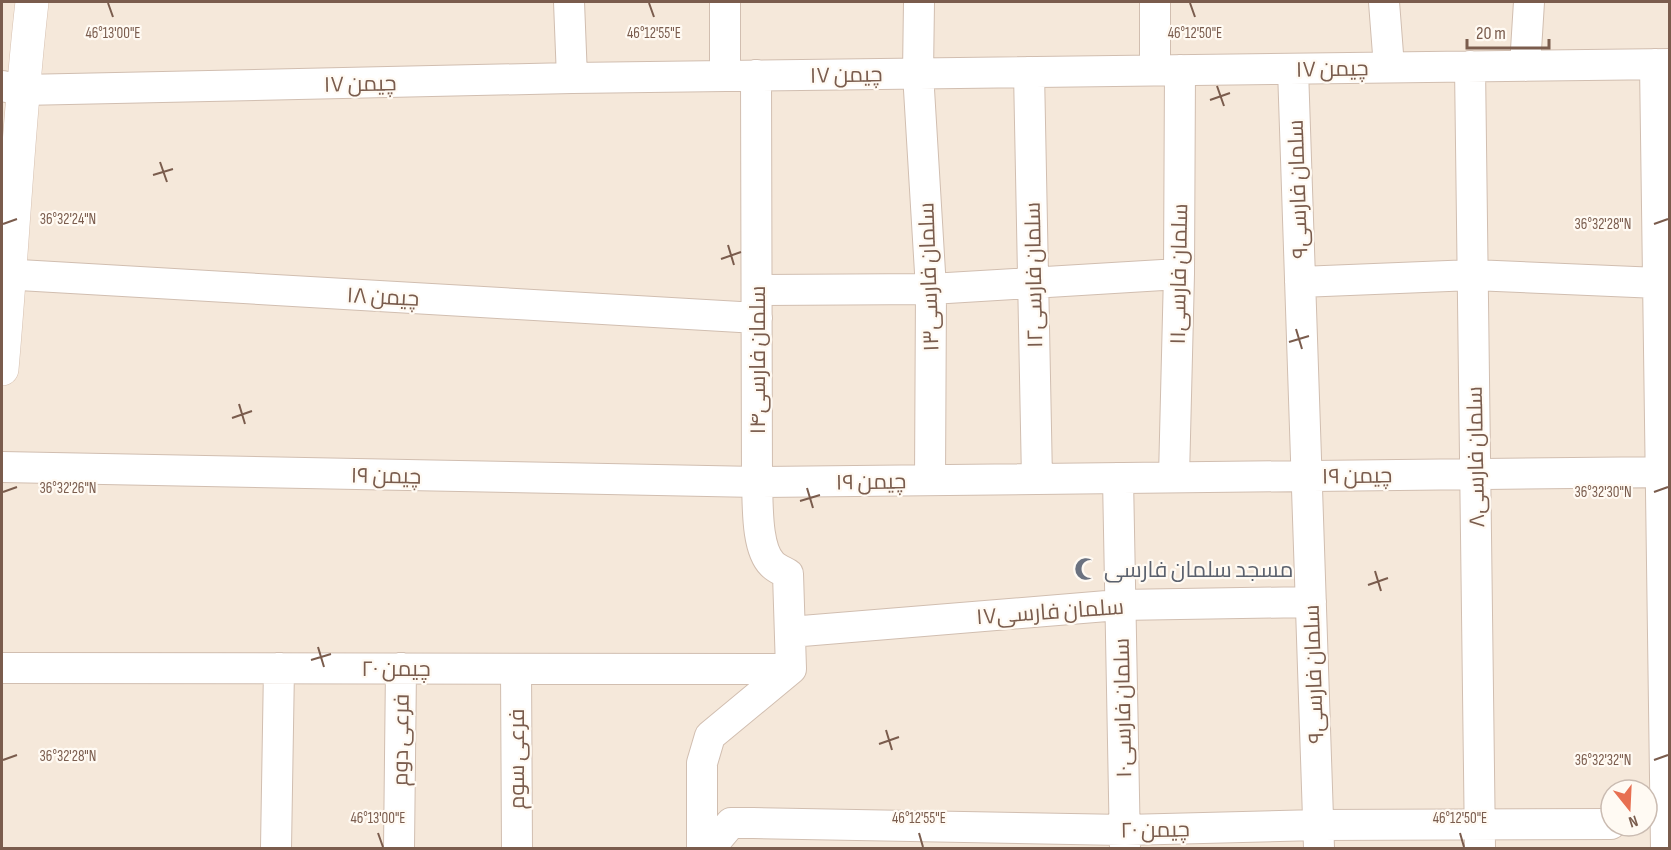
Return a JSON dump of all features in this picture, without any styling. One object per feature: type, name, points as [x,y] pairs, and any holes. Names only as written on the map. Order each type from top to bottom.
[{"type":"street","points":[[2,369],[12,88],[32,2]]},
{"type":"street","points":[[569,2],[572,78]]},
{"type":"street","points":[[725,2],[725,76]]},
{"type":"street","name":"سلمان فارسی۱۳","points":[[919,2],[918,73],[931,289],[930,480]]},
{"type":"street","name":"سلمان فارسی۱۱","points":[[1155,2],[1168,70],[1179,274],[1174,477]]},
{"type":"street","points":[[1384,2],[1389,67]]},
{"type":"street","points":[[1525,66],[1529,2]]},
{"type":"street","points":[[1662,64],[1658,283],[1665,472],[1662,830]]},
{"type":"street","name":"چیمن ۱۷","points":[[12,88],[756,75],[1662,64]]},
{"type":"street","name":"سلمان فارسی۸","points":[[1470,66],[1480,836]]},
{"type":"street","name":"سلمان فارسی۹","points":[[1293,69],[1318,837]]},
{"type":"street","name":"سلمان فارسی۱۲","points":[[1029,72],[1037,479]]},
{"type":"street","name":"سلمان فارسی۱۴","points":[[756,75],[757,482],[764,551],[771,563],[788,574],[791,669]]},
{"type":"street","name":"چیمن ۱۸","points":[[6,275],[756,304],[931,289],[1179,274]]},
{"type":"street","points":[[1300,282],[1473,275],[1658,283]]},
{"type":"street","name":"چیمن ۱۹","points":[[2,467],[757,482],[1665,472]]},
{"type":"street","name":"سلمان فارسی۱۰","points":[[1118,478],[1125,839]]},
{"type":"street","name":"سلمان فارسی۱۷","points":[[790,632],[1119,605],[1311,602]]},
{"type":"street","name":"چیمن ۲۰","points":[[2,668],[791,669]]},
{"type":"street","points":[[276,849],[279,668]]},
{"type":"street","name":"فرعی دوم","points":[[399,849],[401,668]]},
{"type":"street","name":"فرعی سوم","points":[[516,669],[517,849]]},
{"type":"street","points":[[702,849],[702,763],[710,736],[791,669]]},
{"type":"street","name":"چیمن ۲۰","points":[[710,849],[731,823],[1125,839],[1480,836],[1599,825]]},
{"type":"shaded area","points":[[2,2],[1669,2],[1669,848],[2,848]]},
{"type":"place","name":"مسجد سلمان فارسی","points":[[1086,569]]}]
